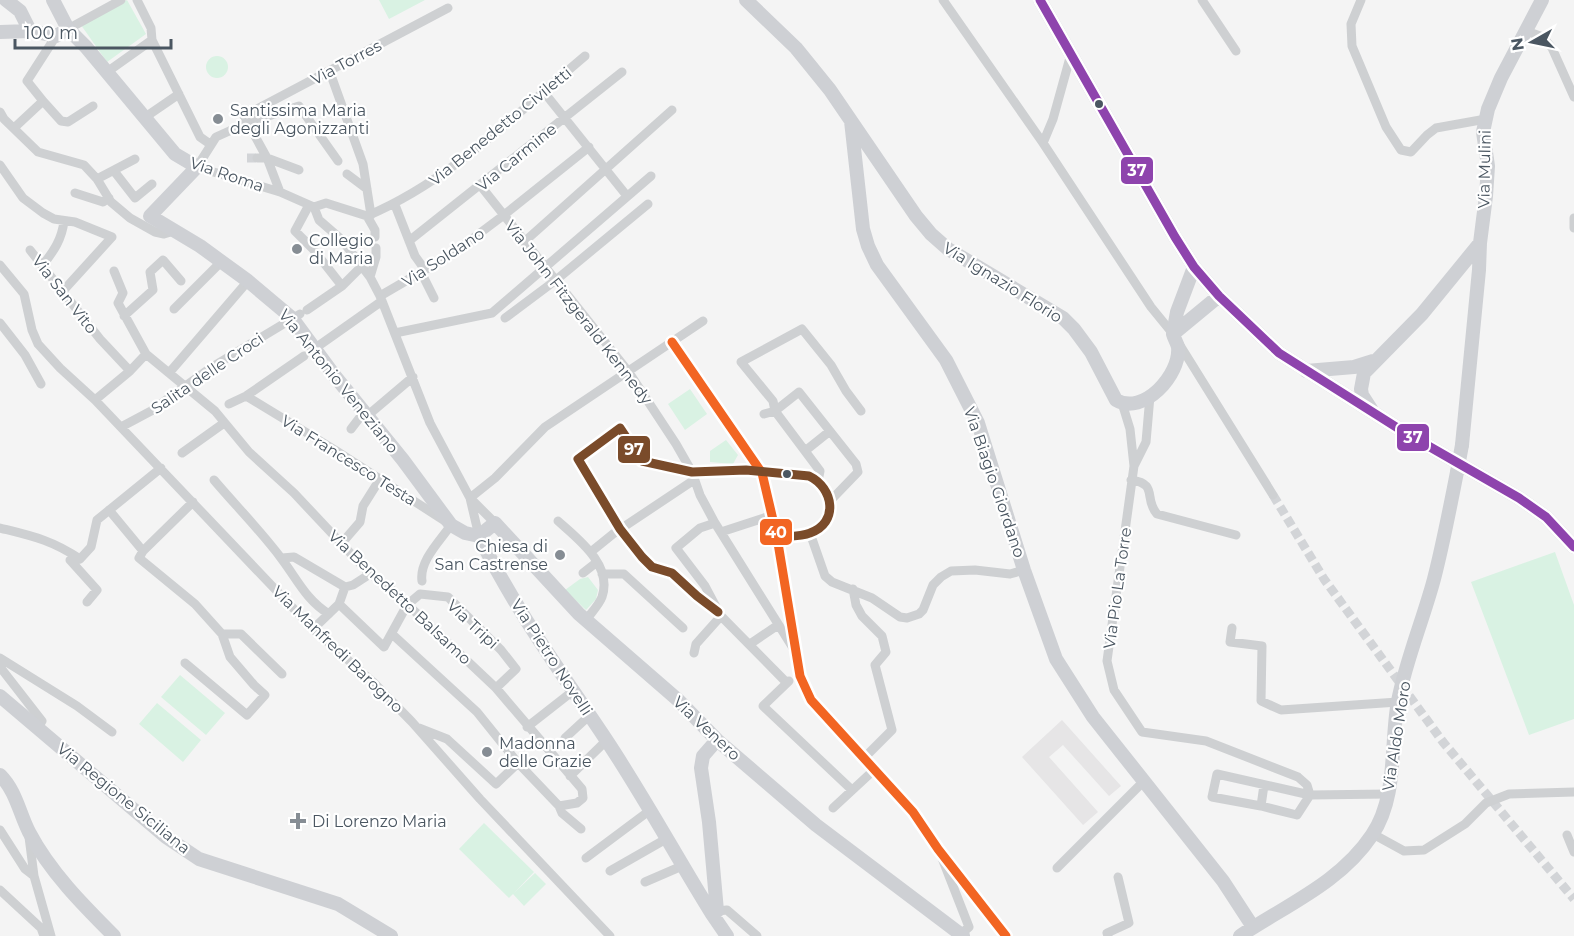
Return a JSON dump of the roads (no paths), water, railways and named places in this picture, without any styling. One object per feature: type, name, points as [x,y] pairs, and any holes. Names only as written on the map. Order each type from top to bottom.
[{"type":"street","points":[[6,0],[20,11],[30,32]]},
{"type":"street","name":"Via Roma","points":[[53,0],[68,29],[175,154],[196,167],[280,192],[312,206]]},
{"type":"street","points":[[93,106],[68,122],[61,121],[27,81],[56,36],[121,0]]},
{"type":"street","points":[[137,0],[151,28],[152,40],[178,94],[200,137],[210,144]]},
{"type":"street","name":"Via Ignazio Florio","points":[[746,0],[796,48],[830,90],[916,216],[931,234],[948,249],[1054,313],[1074,328],[1091,352],[1110,391],[1116,400],[1122,403]]},
{"type":"street","points":[[943,0],[1043,143],[1151,307],[1173,334],[1273,495]]},
{"type":"street","points":[[1040,0],[1175,237],[1194,267],[1219,296],[1279,353],[1404,432],[1519,498],[1546,517],[1574,547]]},
{"type":"street","points":[[1202,0],[1236,51]]},
{"type":"street","points":[[1361,0],[1351,24],[1352,45],[1386,127],[1401,150],[1411,152],[1436,128],[1486,119]]},
{"type":"street","name":"Via Mulini","points":[[1479,243],[1488,166],[1483,132],[1486,119],[1501,78],[1542,0]]},
{"type":"street","name":"Via Torres","points":[[245,119],[448,8]]},
{"type":"street","points":[[0,32],[30,32],[56,36]]},
{"type":"street","points":[[1526,32],[1543,37],[1552,48],[1574,97]]},
{"type":"street","points":[[107,72],[152,40]]},
{"type":"street","points":[[1043,143],[1053,119],[1071,54]]},
{"type":"street","name":"Via Benedetto Civiletti","points":[[369,215],[395,205],[461,161],[585,56]]},
{"type":"street","name":"Via Carmine","points":[[409,241],[622,72]]},
{"type":"street","points":[[332,78],[363,164],[369,215],[375,230],[375,237]]},
{"type":"street","points":[[543,91],[627,196]]},
{"type":"street","points":[[144,117],[178,94]]},
{"type":"street","points":[[14,128],[43,101]]},
{"type":"street","points":[[196,167],[216,137],[245,119],[299,106],[338,161]]},
{"type":"street","points":[[524,242],[672,110]]},
{"type":"street","points":[[0,112],[4,119],[38,152],[84,165],[97,179],[109,198],[130,218],[155,232],[164,234],[174,231]]},
{"type":"street","points":[[245,119],[267,158],[280,192]]},
{"type":"street","name":"Via Biagio Giordano","points":[[851,121],[863,229],[868,246],[891,286],[946,360],[965,397],[987,450],[1046,635],[1061,667],[1093,717],[1223,880],[1253,927]]},
{"type":"street","name":"Via Soldano","points":[[229,404],[246,396],[381,299],[452,254],[589,147]]},
{"type":"street","points":[[257,158],[267,158],[299,170]]},
{"type":"street","points":[[857,179],[862,171],[877,158]]},
{"type":"street","points":[[97,179],[135,159]]},
{"type":"street","points":[[0,165],[23,198],[54,219],[96,230],[112,237],[62,292]]},
{"type":"street","name":"Via Antonio Veneziano","points":[[196,167],[150,216],[200,246],[248,281],[300,314],[309,352],[334,375],[403,460],[451,525]]},
{"type":"street","points":[[114,171],[135,198],[152,184]]},
{"type":"street","points":[[347,174],[367,189]]},
{"type":"street","points":[[395,333],[492,313],[546,269],[651,176]]},
{"type":"street","name":"Via John Fitzgerald Kennedy","points":[[480,185],[628,371],[670,435],[693,476],[715,523],[797,653]]},
{"type":"street","points":[[75,193],[103,202],[109,198]]},
{"type":"street","points":[[342,286],[313,249],[295,231],[312,206],[326,202],[369,215]]},
{"type":"street","points":[[505,318],[556,280],[648,204]]},
{"type":"street","points":[[395,205],[434,298]]},
{"type":"street","points":[[312,206],[319,220],[342,240],[362,266]]},
{"type":"street","points":[[1574,218],[1574,228]]},
{"type":"street","points":[[42,266],[54,251],[62,234],[64,221]]},
{"type":"street","points":[[1306,371],[1359,370],[1375,360],[1422,314],[1479,243]]},
{"type":"street","name":"Via Aldo Moro","points":[[1240,936],[1341,871],[1373,834],[1388,794],[1398,702],[1434,579],[1458,472],[1478,282],[1479,243]]},
{"type":"street","points":[[370,277],[376,257],[376,248]]},
{"type":"street","name":"Via San Vito","points":[[30,250],[100,339],[130,371]]},
{"type":"street","points":[[124,316],[153,290],[150,272],[163,260],[181,281]]},
{"type":"street","points":[[174,309],[221,262]]},
{"type":"street","name":"Via Manfredi Barogno","points":[[0,265],[24,294],[32,330],[38,344],[161,468],[313,629],[373,682],[610,936]]},
{"type":"street","name":"Via Pietro Novelli","points":[[362,266],[381,299],[430,423],[470,498],[479,537],[496,571],[607,740],[682,866],[714,912],[727,936]]},
{"type":"street","name":"Salita delle Croci","points":[[121,428],[151,411],[184,386],[342,286],[362,266]]},
{"type":"street","points":[[1134,466],[1130,429],[1122,403],[1135,403],[1150,396],[1170,376],[1178,348],[1173,334],[1177,312],[1194,267]]},
{"type":"street","points":[[95,400],[130,371],[146,354],[118,303],[123,293],[114,271]]},
{"type":"street","points":[[169,373],[248,281]]},
{"type":"street","points":[[1173,334],[1219,296]]},
{"type":"street","points":[[470,498],[495,478],[545,427],[703,321]]},
{"type":"street","points":[[0,323],[25,355],[41,384]]},
{"type":"street","points":[[818,480],[820,471],[775,411],[772,401],[741,363],[801,329],[831,365],[861,411]]},
{"type":"street","points":[[672,342],[762,473],[773,515],[800,676],[811,700],[913,812],[938,849],[1006,936]]},
{"type":"street","name":"Via Benedetto Balsamo","points":[[146,354],[215,411],[249,452],[294,493],[370,574],[391,590],[496,688],[582,789],[583,798],[577,803],[559,806]]},
{"type":"street","points":[[1330,387],[1344,387],[1354,382],[1359,370]]},
{"type":"street","points":[[1359,370],[1362,395],[1372,411]]},
{"type":"street","points":[[351,429],[365,414],[413,377]]},
{"type":"street","points":[[764,414],[775,411],[799,392],[856,464],[858,472],[831,500],[828,516],[820,527],[810,533],[777,537]]},
{"type":"street","name":"Via Francesco Testa","points":[[246,396],[451,525]]},
{"type":"street","points":[[1134,466],[1146,442],[1150,396]]},
{"type":"street","points":[[629,421],[578,459],[620,529],[652,567],[672,573],[720,614],[786,682]]},
{"type":"street","points":[[182,453],[224,423]]},
{"type":"street","points":[[620,428],[642,460],[693,476],[746,470],[809,476],[818,480],[831,500]]},
{"type":"street","points":[[805,451],[830,431]]},
{"type":"street","name":"Via Pio La Torre","points":[[1134,466],[1107,661],[1114,690],[1142,732],[1206,741],[1298,777],[1307,785],[1310,795]]},
{"type":"street","points":[[87,602],[97,590],[70,560],[81,559],[91,547],[97,520],[161,468]]},
{"type":"street","points":[[592,551],[693,476]]},
{"type":"street","points":[[341,544],[360,522],[363,506],[380,479]]},
{"type":"street","points":[[214,480],[282,558],[302,590],[315,605],[329,614]]},
{"type":"street","points":[[1131,480],[1144,482],[1149,487],[1152,508],[1157,514],[1236,535]]},
{"type":"street","name":"Via Venero","points":[[470,498],[586,620],[678,700],[717,740],[816,825],[962,935]]},
{"type":"street","points":[[184,663],[247,715],[265,695],[230,657],[222,634],[195,604],[139,558],[143,551],[193,502]]},
{"type":"street","points":[[112,507],[143,551]]},
{"type":"street","points":[[721,532],[773,515]]},
{"type":"street","points":[[558,521],[592,551],[602,574],[604,585],[602,598],[586,620]]},
{"type":"street","points":[[422,581],[421,572],[427,560],[451,525],[465,533],[479,537],[495,523]]},
{"type":"street","points":[[715,523],[700,528],[676,548],[705,586],[720,614]]},
{"type":"street","points":[[0,528],[45,539],[81,559]]},
{"type":"street","points":[[810,533],[825,576],[832,582],[872,598],[900,617],[907,618],[924,610],[933,585],[951,571],[975,570],[1010,574],[1024,570]]},
{"type":"street","points":[[282,558],[294,557],[344,589]]},
{"type":"street","points":[[583,573],[597,562]]},
{"type":"street","points":[[313,629],[339,604],[344,589],[370,574]]},
{"type":"street","points":[[602,574],[624,574],[683,628]]},
{"type":"street","points":[[853,589],[856,605],[862,616],[882,636],[886,652],[875,665],[891,730],[864,758]]},
{"type":"street","name":"Via Tripi","points":[[407,605],[420,594],[448,597],[501,650],[516,669],[496,688]]},
{"type":"street","points":[[339,604],[384,647],[407,605]]},
{"type":"street","points":[[694,653],[696,644],[720,614]]},
{"type":"street","points":[[750,644],[778,625]]},
{"type":"street","points":[[1232,628],[1230,642],[1262,646],[1262,701],[1281,710],[1398,702]]},
{"type":"street","points":[[222,634],[241,633],[282,674]]},
{"type":"street","points":[[392,634],[477,712],[518,763],[559,806],[562,813],[581,829]]},
{"type":"street","points":[[0,658],[77,706],[112,732]]},
{"type":"street","points":[[0,668],[42,721],[38,728]]},
{"type":"street","points":[[800,676],[786,682],[764,705],[852,790]]},
{"type":"street","points":[[527,727],[573,691]]},
{"type":"street","name":"Via Regione Siciliana","points":[[0,696],[166,837],[199,859],[338,904],[391,936]]},
{"type":"street","points":[[565,738],[590,715]]},
{"type":"street","points":[[416,727],[447,739],[496,784],[518,763]]},
{"type":"street","points":[[570,776],[607,740]]},
{"type":"street","points":[[717,740],[703,756],[701,768],[714,912],[727,910],[757,936]]},
{"type":"street","points":[[833,808],[874,770]]},
{"type":"street","points":[[1310,795],[1297,815],[1212,797],[1217,774],[1310,795],[1388,794]]},
{"type":"street","points":[[0,775],[10,784],[29,831],[47,860],[80,903],[114,936]]},
{"type":"street","points":[[1057,868],[1143,782]]},
{"type":"street","points":[[1261,806],[1264,784]]},
{"type":"street","points":[[1373,834],[1404,851],[1424,850],[1465,824],[1486,803],[1509,794],[1574,792]]},
{"type":"street","points":[[586,858],[649,811]]},
{"type":"street","points":[[0,830],[25,869],[34,876]]},
{"type":"street","points":[[29,831],[34,876],[51,936]]},
{"type":"street","points":[[1567,835],[1574,852]]},
{"type":"street","points":[[609,871],[666,839]]},
{"type":"street","points":[[938,849],[969,927],[962,935]]},
{"type":"street","points":[[645,882],[682,866]]},
{"type":"street","points":[[1108,936],[1107,933],[1129,923],[1118,877]]},
{"type":"street","points":[[0,890],[41,928],[44,936]]},
{"type":"tunnel","points":[[247,158],[257,158]]},
{"type":"tunnel","points":[[1273,495],[1324,579],[1443,742],[1574,899]]},
{"type":"place","name":"Santissima Maria degli Agonizzanti","points":[[218,119]]},
{"type":"place","name":"Collegio di Maria","points":[[297,249]]},
{"type":"place","name":"Chiesa di San Castrense","points":[[560,555]]},
{"type":"place","name":"Madonna delle Grazie","points":[[487,752]]},
{"type":"place","name":"Di Lorenzo Maria","points":[[298,821]]}]
